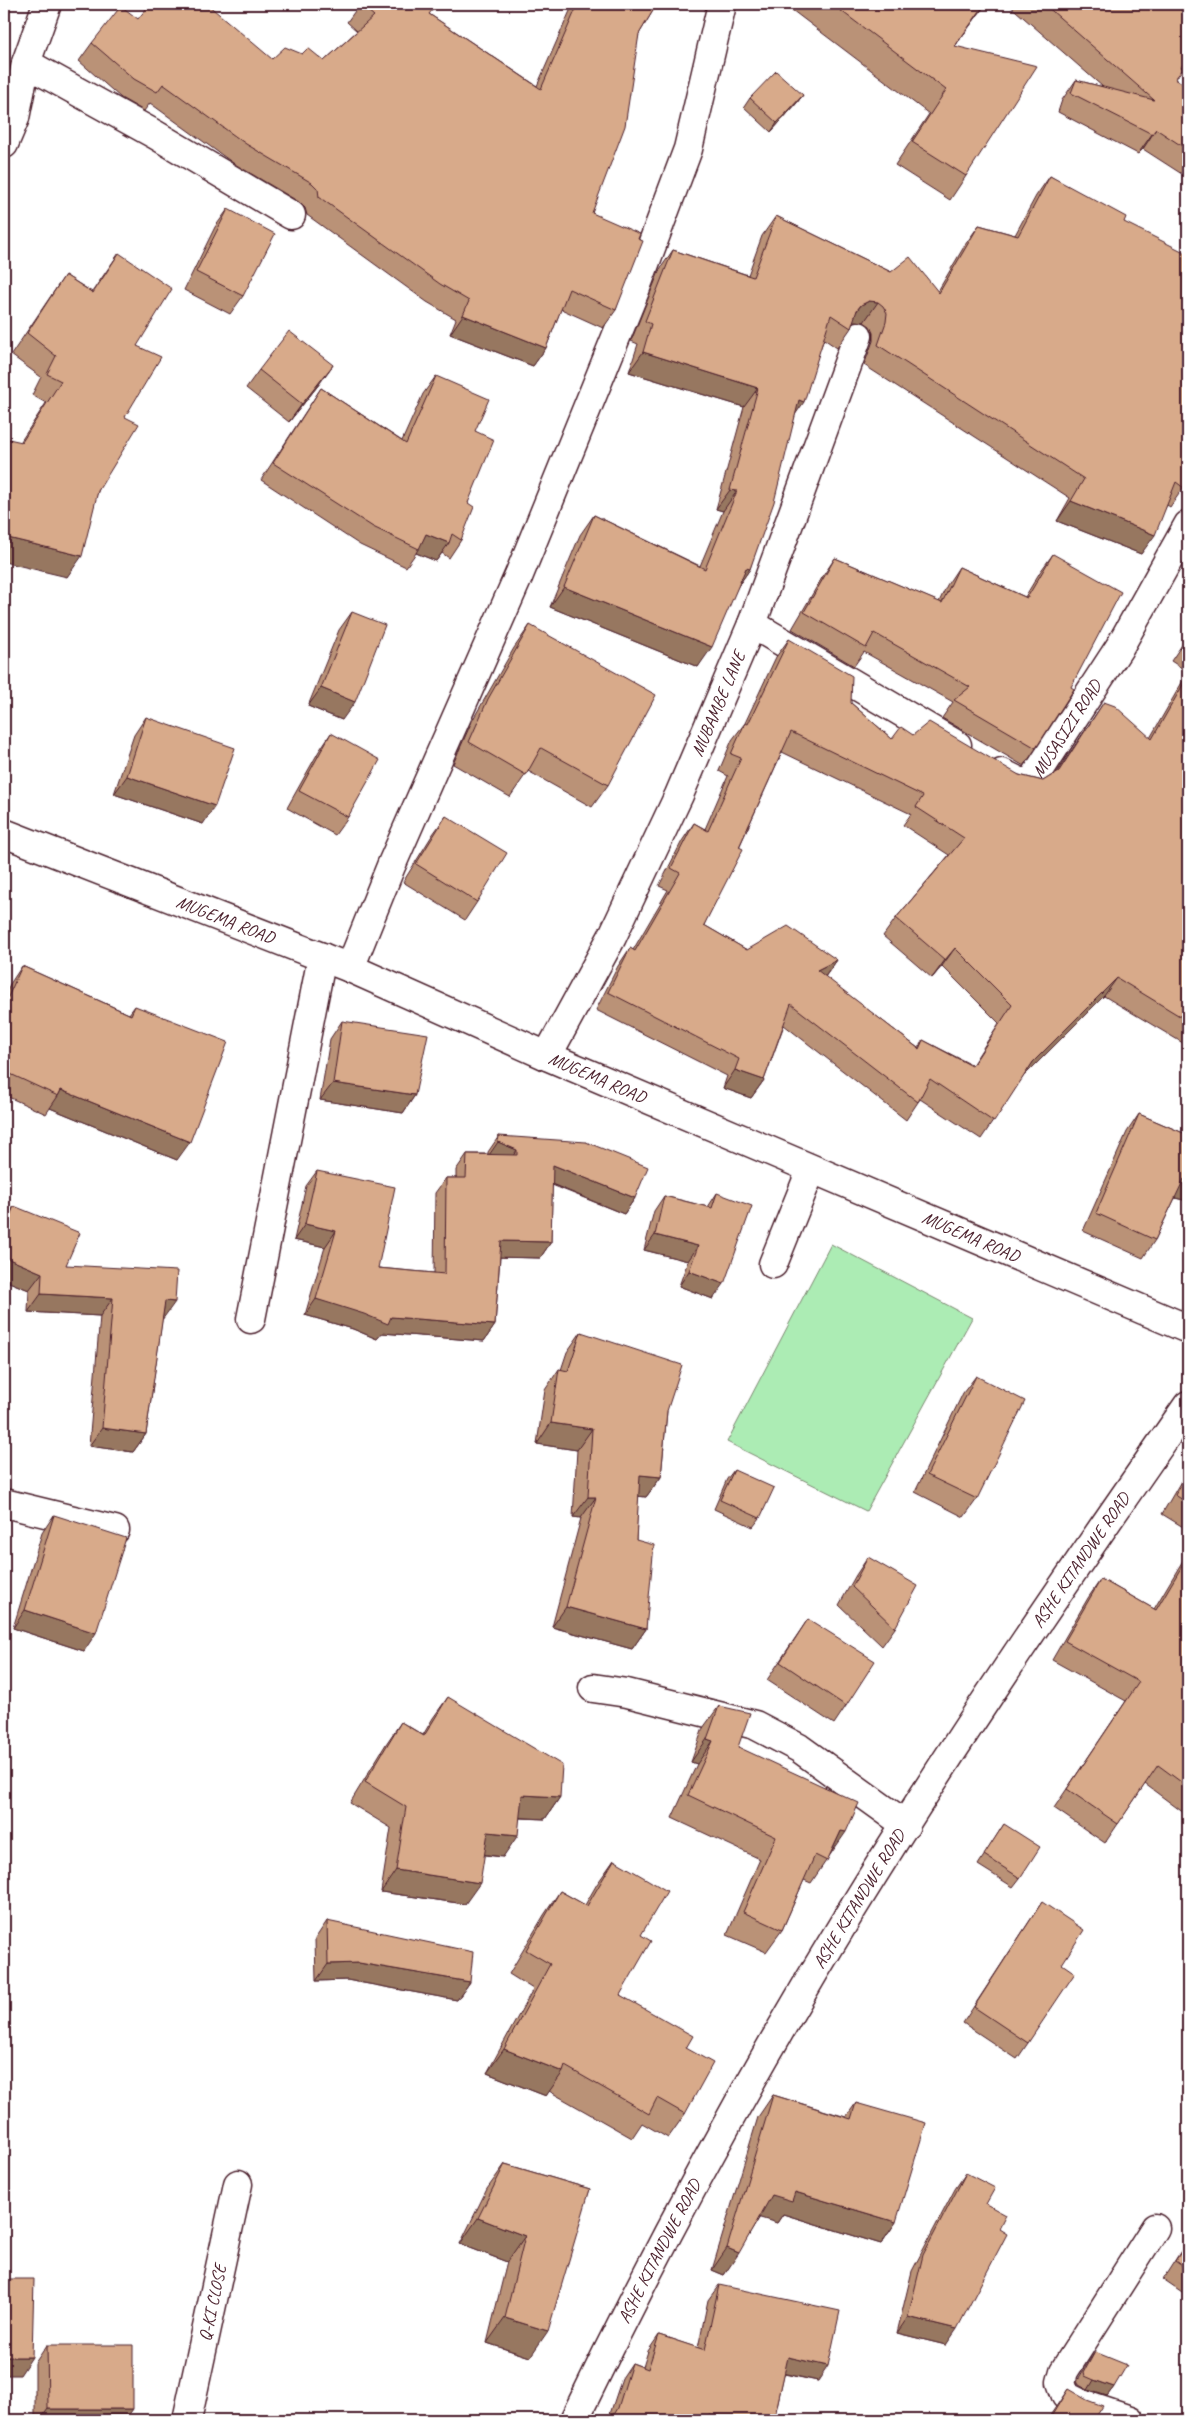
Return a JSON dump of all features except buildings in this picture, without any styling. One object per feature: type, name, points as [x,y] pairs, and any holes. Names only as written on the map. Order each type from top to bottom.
[{"type":"street","points":[[4,144],[15,118],[26,63],[47,4]]},
{"type":"street","points":[[350,968],[391,866],[519,575],[634,293],[688,149],[722,4]]},
{"type":"street","points":[[26,63],[291,215]]},
{"type":"street","name":"MUBAMBE LANE","points":[[547,1056],[612,937],[679,795],[752,624],[858,336]]},
{"type":"street","name":"MUSASIZI ROAD","points":[[752,624],[1014,779],[1028,783],[1034,780],[1119,648],[1188,525]]},
{"type":"street","name":"MUGEMA ROAD","points":[[4,833],[350,968],[547,1056],[811,1170],[1188,1329]]},
{"type":"street","points":[[252,1319],[322,957]]},
{"type":"street","points":[[773,1264],[811,1170]]},
{"type":"street","name":"ASHE KITANDWE ROAD","points":[[574,2420],[618,2329],[732,2112],[851,1911],[1017,1653],[1188,1404]]},
{"type":"street","points":[[4,1503],[116,1530]]},
{"type":"street","points":[[593,1688],[627,1693],[755,1725],[799,1748],[906,1825]]},
{"type":"street","name":"Q-KI CLOSE","points":[[187,2420],[238,2184]]},
{"type":"street","points":[[1130,2420],[1082,2404],[1066,2396],[1061,2382],[1064,2370],[1155,2228]]},
{"type":"green space","points":[[831,1244],[972,1318],[866,1511],[727,1442]]}]
